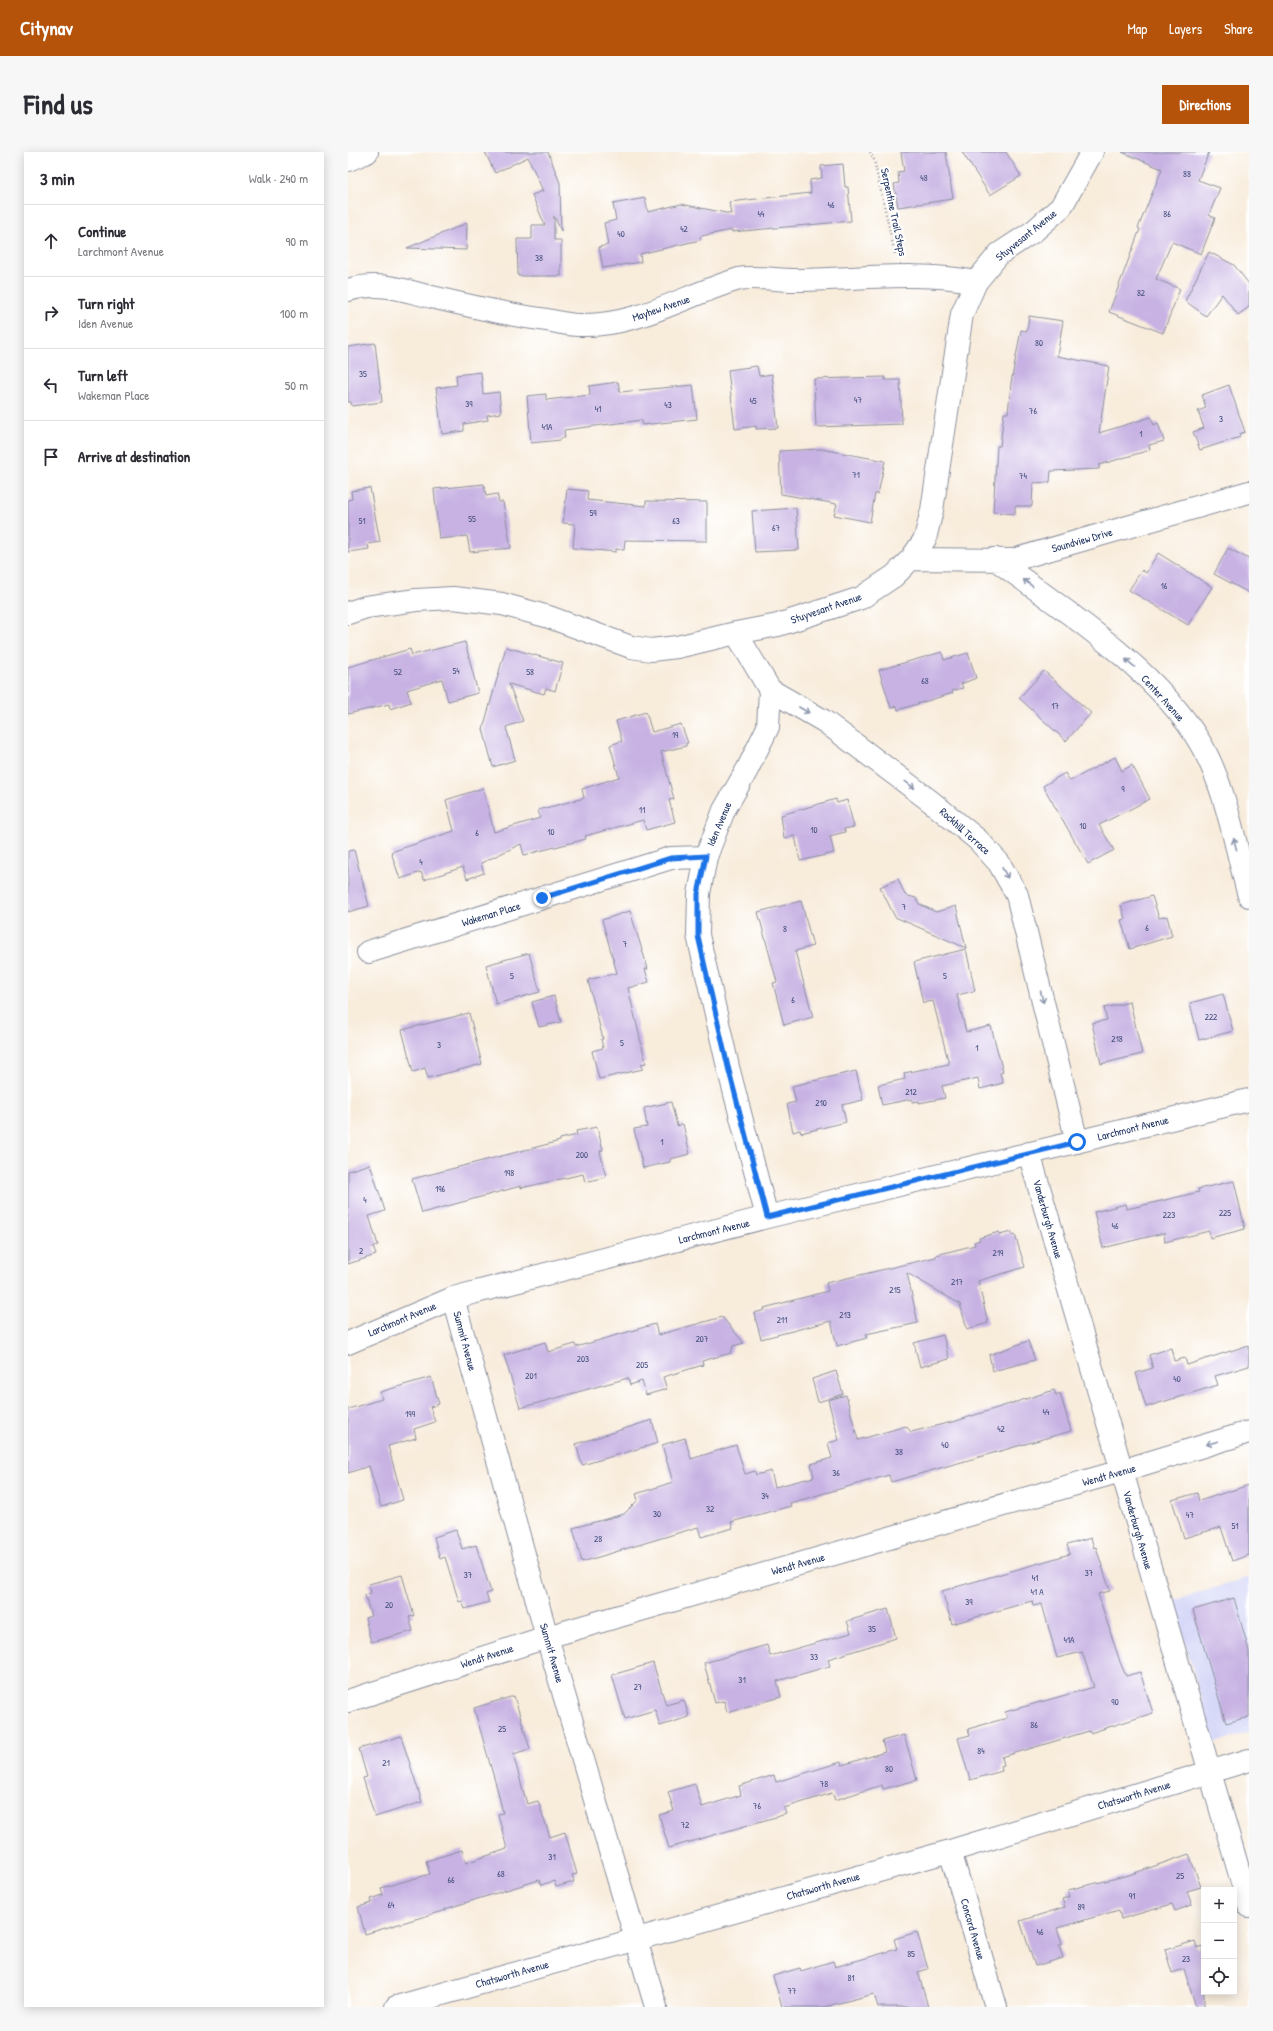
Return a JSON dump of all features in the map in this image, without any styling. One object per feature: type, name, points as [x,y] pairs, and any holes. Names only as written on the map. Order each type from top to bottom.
[{"type":"street","points":[[348,160],[367,152]]},
{"type":"street","name":"Stuyvesant Avenue","points":[[348,613],[366,607],[416,600],[453,598],[502,604],[550,617],[631,647],[651,650],[676,647],[778,625],[861,598],[894,576],[912,558],[925,539],[932,510],[962,314],[976,282],[999,254],[1034,231],[1061,207],[1092,152]]},
{"type":"street","name":"Mayhew Avenue","points":[[348,290],[360,286],[391,286],[435,298],[527,318],[578,325],[619,322],[667,307],[740,279],[794,280],[900,276],[950,277],[976,282]]},
{"type":"street","name":"Soundview Drive","points":[[912,558],[1013,560],[1249,492]]},
{"type":"street","points":[[1225,499],[1249,497]]},
{"type":"street","name":"Center Avenue","points":[[995,559],[1114,649],[1149,679],[1178,711],[1199,741],[1219,786],[1249,896]]},
{"type":"street","points":[[736,633],[770,690]]},
{"type":"street","name":"Iden Avenue","points":[[767,1217],[728,1067],[698,936],[698,894],[706,856],[724,810],[747,770],[768,727],[770,690]]},
{"type":"street","name":"Rockhill Terrace","points":[[770,690],[824,721],[978,840],[999,863],[1017,895],[1077,1142]]},
{"type":"street","name":"Wakeman Place","points":[[368,952],[671,858],[706,856]]},
{"type":"street","name":"Larchmont Avenue","points":[[348,1343],[453,1298],[767,1217],[1249,1100]]},
{"type":"street","name":"Vanderburgh Avenue","points":[[1030,1153],[1121,1471],[1249,1906]]},
{"type":"street","name":"Summit Avenue","points":[[453,1298],[547,1637],[656,2007]]},
{"type":"street","name":"Wendt Avenue","points":[[348,1701],[547,1637],[1121,1471],[1249,1432]]},
{"type":"street","name":"Chatsworth Avenue","points":[[396,2007],[950,1850],[1249,1760]]},
{"type":"street","name":"Concord Avenue","points":[[950,1850],[996,2007]]},
{"type":"path","name":"Serpentine Trail Steps","points":[[870,152],[874,160],[900,276]]},
{"type":"shaded area","points":[[1249,1577],[1249,1733],[1214,1743],[1173,1601]]},
{"type":"building","points":[[485,152],[548,152],[560,183],[561,231],[554,216],[554,240],[561,240],[561,276],[518,276],[517,239],[532,239],[532,225],[545,225],[532,195],[543,191],[528,157],[495,173]]},
{"type":"building","points":[[901,152],[946,152],[953,199],[898,207],[894,184],[899,183],[898,172],[904,171]]},
{"type":"building","points":[[962,152],[1006,152],[1021,176],[990,195]]},
{"type":"building","points":[[1122,152],[1209,152],[1198,180],[1220,188],[1209,215],[1215,218],[1201,254],[1172,242],[1156,279],[1180,289],[1163,333],[1109,312],[1140,229],[1138,228],[1162,169]]},
{"type":"building","points":[[843,164],[845,187],[848,187],[851,221],[732,232],[732,230],[701,236],[700,240],[640,254],[641,262],[603,268],[599,247],[608,245],[604,223],[616,220],[613,204],[645,198],[648,212],[681,204],[731,214],[729,202],[811,193],[810,180],[822,178],[821,166]]},
{"type":"building","points":[[467,223],[466,250],[407,248]]},
{"type":"building","points":[[1209,252],[1234,265],[1249,284],[1249,307],[1238,315],[1222,294],[1206,316],[1185,301]]},
{"type":"building","points":[[1029,316],[1063,321],[1057,356],[1109,366],[1099,433],[1151,417],[1154,425],[1158,423],[1164,441],[1149,445],[1150,450],[1099,465],[1099,469],[1051,471],[1050,482],[1033,483],[1032,506],[1015,506],[1015,514],[993,512],[997,446],[1000,446],[1004,413],[1008,413],[1011,383],[1021,330],[1027,331]]},
{"type":"building","points":[[375,343],[382,402],[352,406],[351,402],[348,402],[348,347]]},
{"type":"building","points":[[757,366],[759,376],[772,374],[778,428],[756,429],[756,426],[735,429],[728,370]]},
{"type":"building","points":[[481,372],[483,394],[499,392],[501,413],[487,415],[488,420],[464,424],[464,431],[442,434],[436,388],[457,385],[456,375]]},
{"type":"building","points":[[885,377],[885,380],[900,380],[902,424],[816,427],[814,379]]},
{"type":"building","points":[[618,382],[620,392],[693,385],[697,419],[642,425],[642,420],[564,430],[565,438],[561,438],[561,440],[531,443],[527,396],[546,394],[546,400],[590,395],[589,386]]},
{"type":"building","points":[[1229,385],[1245,432],[1239,434],[1240,437],[1200,450],[1193,432],[1204,428],[1198,411],[1206,408],[1202,395]]},
{"type":"building","points":[[821,449],[885,461],[878,494],[875,494],[870,522],[834,515],[837,504],[781,494],[779,451]]},
{"type":"building","points":[[484,484],[486,496],[497,494],[499,502],[503,502],[511,548],[470,552],[467,536],[439,539],[434,489]]},
{"type":"building","points":[[370,488],[380,542],[368,544],[369,549],[348,552],[348,500],[352,499],[351,491]]},
{"type":"building","points":[[567,489],[588,491],[587,500],[646,506],[646,501],[707,502],[707,541],[625,540],[624,550],[616,549],[616,552],[573,548],[575,524],[563,523]]},
{"type":"building","points":[[796,508],[799,550],[755,552],[752,511]]},
{"type":"building","points":[[1228,548],[1249,559],[1249,593],[1214,574]]},
{"type":"building","points":[[1158,553],[1212,587],[1188,625],[1129,590],[1142,570],[1146,573]]},
{"type":"building","points":[[465,642],[478,693],[448,701],[442,679],[407,690],[411,702],[390,709],[389,704],[348,714],[348,667],[410,649],[412,655]]},
{"type":"building","points":[[506,647],[563,663],[555,691],[546,688],[544,694],[509,684],[523,721],[506,727],[515,760],[493,767],[483,729]]},
{"type":"building","points":[[942,652],[944,660],[968,653],[976,678],[961,684],[963,688],[952,691],[953,693],[898,710],[897,706],[891,708],[879,670]]},
{"type":"building","points":[[1044,671],[1091,713],[1066,741],[1019,698]]},
{"type":"building","points":[[646,712],[652,732],[681,724],[688,743],[686,743],[686,746],[661,752],[674,799],[669,800],[675,822],[646,830],[643,820],[585,836],[586,839],[524,855],[521,844],[481,863],[484,873],[467,879],[463,867],[424,880],[421,872],[400,879],[391,852],[454,831],[446,800],[483,788],[494,832],[540,818],[538,810],[584,798],[582,789],[619,777],[610,745],[622,741],[616,721]]},
{"type":"building","points":[[1115,757],[1122,771],[1132,765],[1150,799],[1099,825],[1114,850],[1088,864],[1043,786],[1065,773],[1070,781]]},
{"type":"building","points":[[836,799],[837,803],[847,800],[854,827],[844,829],[845,832],[830,836],[834,853],[800,861],[795,836],[784,838],[781,815]]},
{"type":"building","points":[[354,850],[369,906],[348,912],[348,851]]},
{"type":"building","points":[[898,879],[905,895],[916,898],[919,904],[936,912],[956,906],[966,948],[895,917],[880,887]]},
{"type":"building","points":[[1152,896],[1159,918],[1167,916],[1172,936],[1130,949],[1121,920],[1125,919],[1121,905]]},
{"type":"building","points":[[801,901],[813,946],[795,951],[813,1017],[784,1025],[773,983],[777,982],[758,912]]},
{"type":"building","points":[[630,911],[648,969],[645,969],[649,982],[628,988],[646,1063],[641,1064],[643,1069],[599,1079],[592,1051],[603,1048],[601,1039],[603,1039],[588,980],[617,973],[602,920]]},
{"type":"building","points":[[966,949],[975,991],[957,995],[966,1032],[991,1026],[1003,1072],[1000,1073],[1003,1083],[980,1089],[978,1078],[942,1086],[945,1098],[919,1103],[919,1101],[912,1102],[912,1099],[882,1105],[878,1085],[905,1079],[904,1073],[949,1064],[933,1001],[923,1003],[914,962]]},
{"type":"building","points":[[529,953],[540,992],[496,1004],[486,965]]},
{"type":"building","points":[[1223,994],[1233,1031],[1199,1040],[1190,1003]]},
{"type":"building","points":[[554,996],[561,1022],[539,1027],[532,1002]]},
{"type":"building","points":[[1130,1002],[1142,1054],[1101,1064],[1092,1023],[1107,1020],[1104,1008]]},
{"type":"building","points":[[469,1013],[482,1064],[428,1078],[425,1068],[413,1072],[402,1030]]},
{"type":"building","points":[[856,1071],[863,1100],[842,1105],[846,1122],[801,1133],[800,1130],[793,1132],[787,1104],[796,1102],[792,1086]]},
{"type":"building","points":[[671,1102],[677,1126],[683,1124],[690,1154],[670,1159],[670,1162],[643,1168],[634,1129],[647,1127],[644,1108]]},
{"type":"building","points":[[597,1127],[603,1150],[600,1151],[606,1177],[585,1182],[583,1174],[521,1188],[521,1186],[422,1213],[412,1179],[560,1141],[560,1139],[577,1135],[576,1131]]},
{"type":"building","points":[[370,1164],[385,1211],[369,1216],[378,1245],[373,1247],[376,1255],[348,1264],[348,1171]]},
{"type":"building","points":[[1234,1181],[1245,1229],[1210,1238],[1209,1231],[1165,1242],[1164,1233],[1103,1248],[1094,1212],[1126,1204],[1127,1209],[1199,1192],[1198,1189]]},
{"type":"building","points":[[999,1232],[1000,1235],[1011,1232],[1013,1236],[1015,1235],[1025,1267],[978,1281],[988,1323],[967,1329],[960,1304],[907,1273],[918,1323],[866,1334],[867,1338],[837,1346],[831,1321],[761,1339],[754,1313],[765,1310],[764,1308],[828,1291],[826,1283],[936,1257],[936,1255],[975,1245],[974,1242],[980,1240],[979,1238]]},
{"type":"building","points":[[722,1317],[744,1343],[733,1346],[731,1353],[702,1361],[703,1365],[663,1377],[667,1389],[646,1395],[642,1381],[630,1385],[628,1378],[520,1408],[504,1355],[545,1342],[548,1352],[575,1344],[576,1347],[655,1324],[658,1335]]},
{"type":"building","points":[[943,1335],[949,1359],[920,1367],[914,1343]]},
{"type":"building","points":[[1028,1341],[1035,1360],[993,1371],[989,1355]]},
{"type":"building","points":[[1249,1345],[1249,1366],[1215,1376],[1218,1385],[1146,1407],[1136,1373],[1153,1368],[1149,1355],[1171,1348],[1174,1361],[1185,1358],[1187,1365]]},
{"type":"building","points":[[836,1371],[843,1394],[818,1402],[812,1379]]},
{"type":"building","points":[[431,1377],[439,1404],[430,1407],[435,1422],[414,1429],[416,1438],[388,1446],[403,1500],[381,1507],[369,1466],[348,1473],[348,1409],[382,1399],[380,1392]]},
{"type":"building","points":[[1054,1390],[1056,1395],[1060,1393],[1071,1431],[891,1482],[889,1475],[790,1503],[791,1506],[731,1522],[733,1528],[701,1537],[698,1527],[582,1562],[573,1528],[624,1514],[638,1500],[636,1494],[673,1482],[662,1445],[685,1438],[691,1459],[736,1445],[745,1474],[755,1471],[756,1475],[771,1471],[775,1487],[814,1477],[811,1464],[832,1458],[828,1443],[839,1440],[828,1400],[846,1395],[858,1440],[906,1426],[911,1432],[956,1421]]},
{"type":"building","points":[[652,1420],[658,1443],[582,1465],[576,1444]]},
{"type":"building","points":[[1249,1485],[1249,1555],[1232,1561],[1221,1527],[1184,1538],[1172,1500],[1197,1493],[1199,1501]]},
{"type":"building","points":[[456,1530],[462,1549],[476,1545],[491,1592],[486,1594],[489,1602],[465,1609],[462,1601],[459,1602],[445,1557],[440,1559],[434,1537]]},
{"type":"building","points":[[1091,1538],[1094,1548],[1096,1547],[1110,1591],[1098,1594],[1120,1662],[1126,1676],[1140,1672],[1153,1713],[1090,1733],[1089,1731],[1002,1757],[1004,1765],[1001,1766],[1002,1771],[970,1780],[958,1738],[970,1735],[968,1729],[1007,1718],[1005,1712],[1094,1687],[1082,1652],[1057,1658],[1042,1604],[1033,1606],[1032,1601],[952,1624],[942,1591],[1070,1554],[1067,1545]]},
{"type":"building","points":[[402,1575],[414,1616],[409,1617],[413,1631],[371,1642],[365,1618],[371,1616],[365,1595],[371,1593],[369,1584]]},
{"type":"building","points":[[1234,1598],[1249,1651],[1249,1717],[1226,1723],[1193,1610]]},
{"type":"building","points":[[888,1609],[896,1638],[828,1659],[830,1666],[777,1681],[781,1697],[727,1712],[724,1701],[715,1703],[704,1663],[767,1645],[770,1656],[851,1633],[847,1621]]},
{"type":"building","points":[[653,1663],[666,1705],[684,1700],[689,1717],[660,1726],[655,1710],[625,1719],[612,1675]]},
{"type":"building","points":[[514,1696],[530,1749],[513,1754],[527,1804],[538,1801],[550,1837],[565,1832],[577,1874],[572,1875],[574,1882],[556,1887],[554,1881],[541,1885],[539,1880],[365,1934],[358,1907],[372,1903],[371,1899],[383,1895],[381,1888],[430,1874],[426,1861],[462,1850],[466,1863],[507,1849],[498,1814],[503,1813],[474,1708]]},
{"type":"building","points":[[904,1735],[917,1780],[883,1789],[882,1785],[835,1800],[832,1793],[784,1808],[786,1814],[669,1848],[659,1815],[674,1811],[668,1792],[695,1784],[702,1807],[741,1795],[739,1786],[774,1775],[776,1782],[841,1762],[842,1765],[885,1752],[882,1741]]},
{"type":"building","points":[[401,1736],[422,1802],[375,1817],[363,1778],[367,1777],[359,1749]]},
{"type":"building","points":[[1189,1854],[1201,1887],[1187,1891],[1192,1905],[1175,1911],[1172,1904],[1121,1919],[1119,1910],[1057,1928],[1062,1945],[1059,1946],[1063,1958],[1035,1966],[1020,1921],[1065,1907],[1062,1899],[1070,1897],[1068,1890],[1129,1875]]},
{"type":"building","points":[[917,1932],[928,1969],[918,1972],[928,2007],[878,2007],[874,1994],[824,2007],[782,2007],[773,1976],[800,1968],[801,1971],[833,1961],[835,1967],[897,1949],[894,1939]]},
{"type":"building","points":[[1195,1941],[1197,1948],[1201,1947],[1201,1995],[1204,1995],[1204,2007],[1196,2007],[1184,1969],[1172,1973],[1165,1950]]},
{"type":"route","points":[[542,898],[671,858],[706,856],[698,894],[698,936],[728,1067],[767,1217],[1077,1142]]}]
